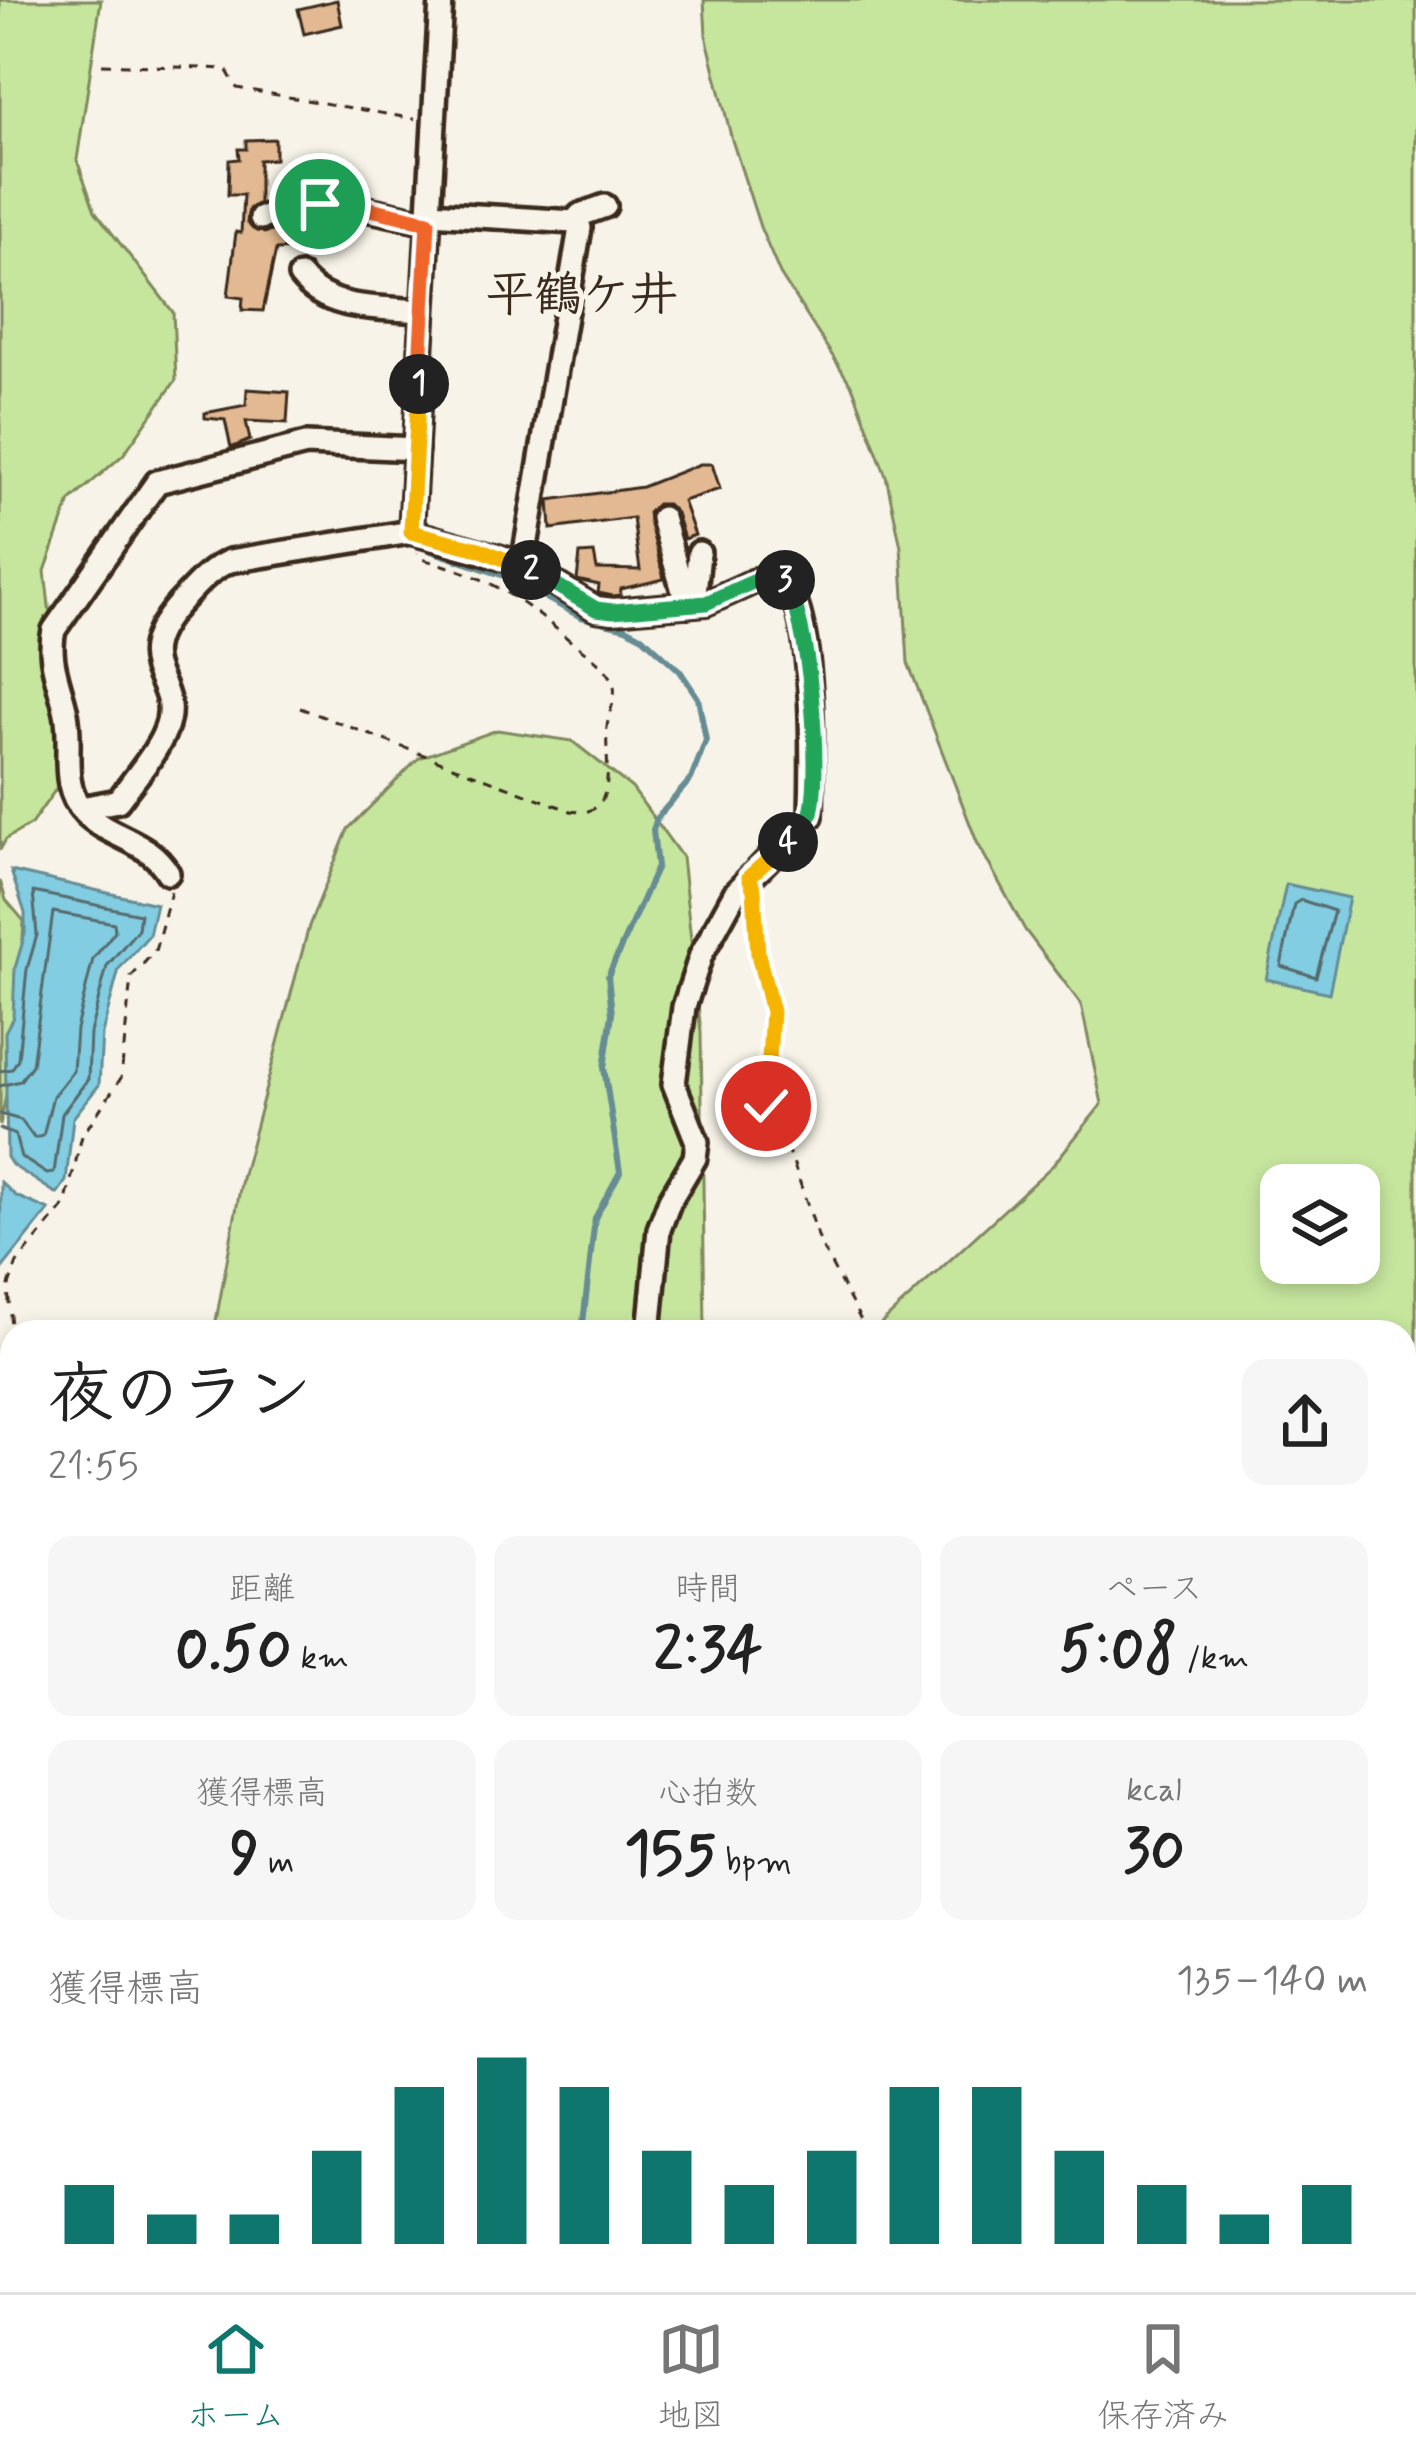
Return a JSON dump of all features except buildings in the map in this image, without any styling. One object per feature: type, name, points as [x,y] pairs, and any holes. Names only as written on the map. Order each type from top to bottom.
[{"type":"street","points":[[411,532],[441,0]]},
{"type":"street","points":[[281,191],[429,218],[574,223],[580,228],[524,564]]},
{"type":"street","points":[[262,218],[326,199]]},
{"type":"street","points":[[574,223],[580,215],[605,206]]},
{"type":"street","points":[[300,276],[314,294],[348,304],[423,311]]},
{"type":"street","points":[[168,873],[147,847],[90,818],[81,808],[68,781],[67,723],[51,654],[52,636],[157,482],[306,444],[416,448]]},
{"type":"street","points":[[662,518],[691,604]]},
{"type":"street","points":[[81,808],[118,801],[167,728],[165,692],[152,656],[153,645],[166,614],[208,574],[230,561],[411,532],[524,564],[596,609],[691,604],[775,572],[789,585],[803,633],[812,755],[811,816],[799,833],[749,877],[716,924],[684,1007],[674,1084],[697,1142],[695,1158],[659,1229],[650,1320]]},
{"type":"street","points":[[691,604],[699,553]]},
{"type":"path","points":[[102,64],[226,69],[237,88],[434,123]]},
{"type":"path","points":[[300,709],[571,811],[590,812],[599,806],[606,792],[607,726],[615,691],[607,671],[508,590],[421,559],[411,532]]},
{"type":"path","points":[[10,1320],[8,1288],[17,1263],[65,1205],[82,1136],[121,1078],[131,977],[155,951],[163,932],[172,884],[168,873]]},
{"type":"path","points":[[749,877],[758,954],[772,1012],[767,1116],[792,1160],[821,1245],[861,1320]]},
{"type":"green space","points":[[0,0],[101,0],[77,160],[95,211],[173,312],[176,380],[123,455],[70,501],[45,571],[68,772],[31,824],[6,839],[0,850]]},
{"type":"green space","points":[[704,0],[1416,0],[1416,1320],[885,1320],[1053,1165],[1102,1104],[1081,1004],[1025,930],[977,842],[908,663],[901,547],[886,476],[853,388],[780,274],[760,227],[706,35]]},
{"type":"green space","points":[[497,730],[572,741],[632,788],[682,857],[701,1032],[705,1320],[216,1320],[242,1178],[309,926],[348,829],[419,758]]},
{"type":"green space","points":[[0,881],[6,900],[24,921],[17,1042],[0,1125]]},
{"type":"water","points":[[11,871],[156,904],[149,935],[119,969],[102,1034],[99,1085],[73,1118],[66,1181],[57,1194],[7,1157],[5,1032],[13,1017],[15,968],[25,934],[25,913]]},
{"type":"water","points":[[1286,884],[1349,898],[1329,993],[1266,979]]},
{"type":"water","points":[[1,1182],[16,1196],[49,1210],[0,1271]]},
{"type":"waterway","points":[[431,551],[510,578],[581,617],[643,637],[680,671],[698,698],[706,740],[691,779],[657,818],[653,830],[657,867],[608,976],[612,1014],[604,1068],[620,1172],[595,1218],[583,1320]]},
{"type":"district","name":"平鶴ケ井","points":[[582,293]]},
{"type":"route","points":[[320,204],[326,199],[428,222],[411,532],[524,564],[596,609],[706,603],[775,572],[789,585],[803,633],[809,692],[811,816],[799,833],[749,877],[758,954],[772,1012],[766,1106]]}]
